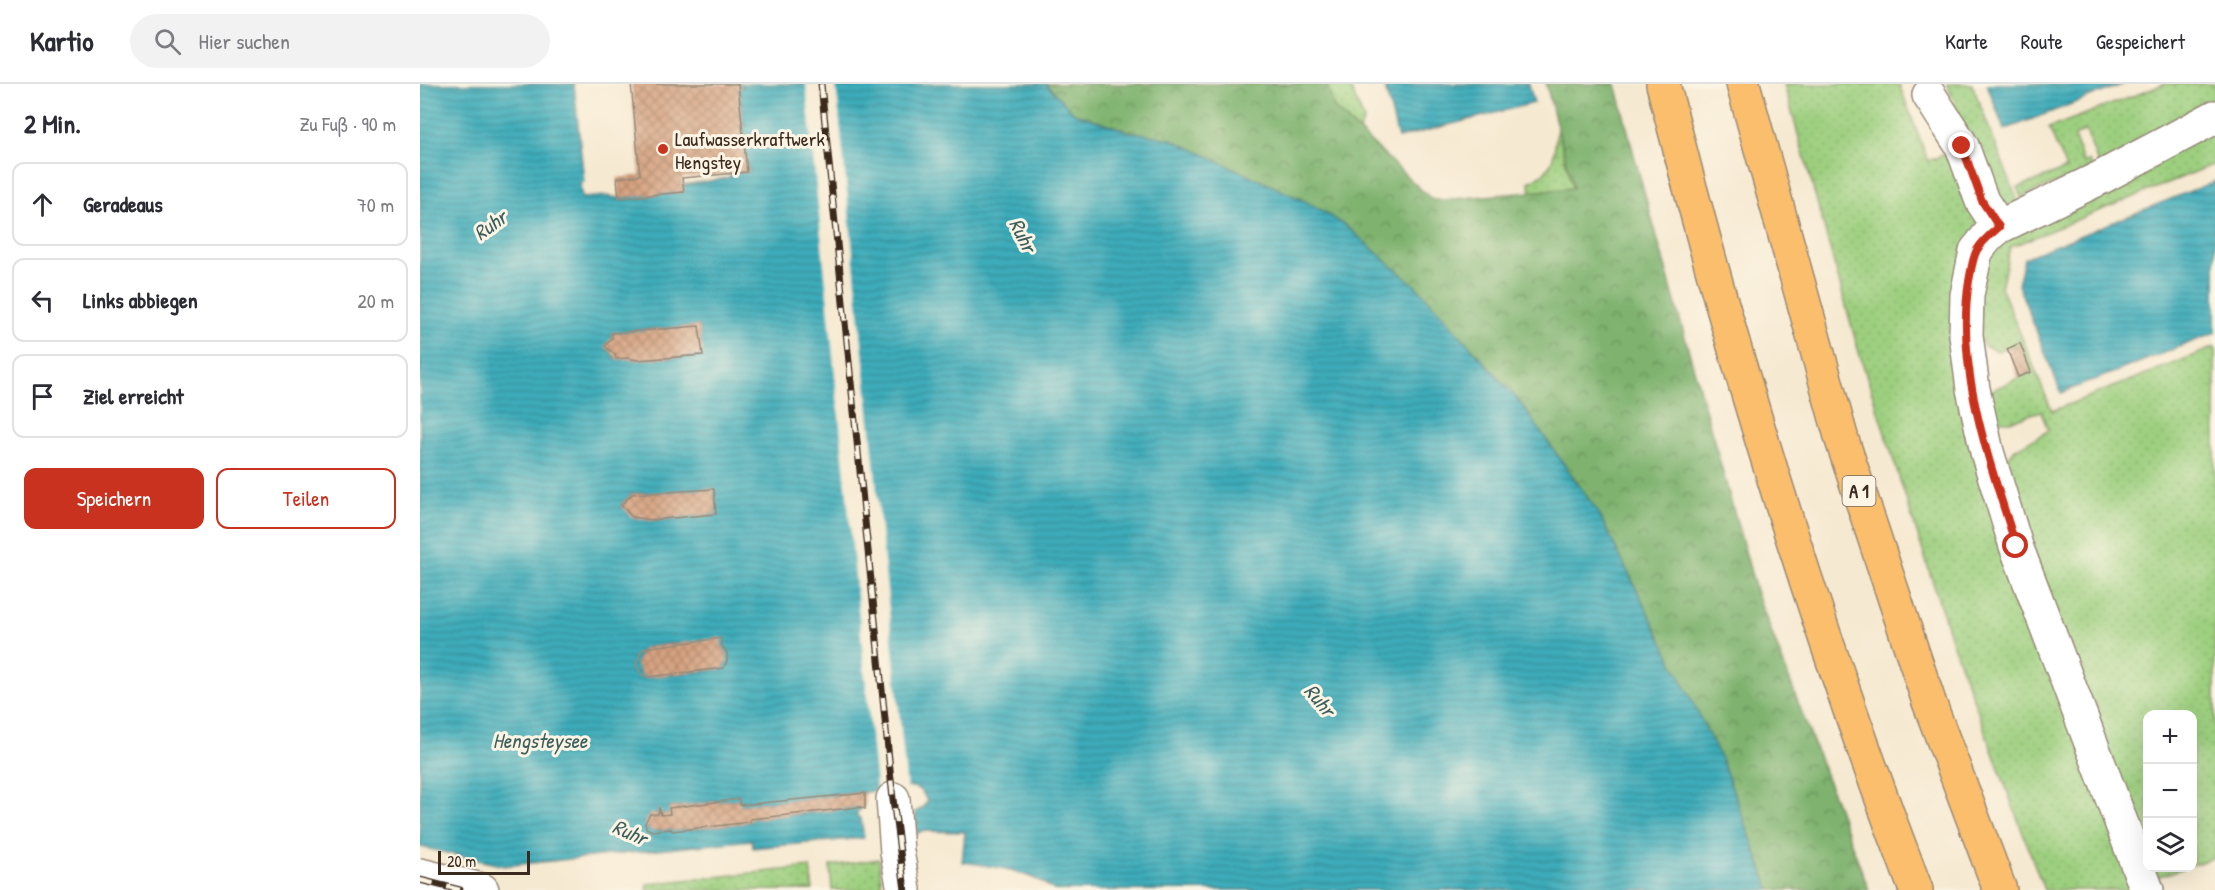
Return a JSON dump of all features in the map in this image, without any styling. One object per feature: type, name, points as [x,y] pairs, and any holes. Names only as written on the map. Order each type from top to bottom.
[{"type":"highway","points":[[1663,84],[1689,185],[1771,475],[1869,769],[1916,890]]},
{"type":"highway","name":"A 1","points":[[1743,84],[1842,440],[1929,702],[2000,890]]},
{"type":"street","points":[[1929,95],[1962,146],[1982,201],[1999,227]]},
{"type":"street","points":[[2148,890],[2016,546],[1987,453],[1973,389],[1966,336],[1967,295],[1976,251],[1999,227],[2100,178],[2215,117]]},
{"type":"street","points":[[893,798],[897,852],[904,890]]},
{"type":"street","points":[[420,875],[482,890]]},
{"type":"green space","points":[[1046,84],[1327,84],[1334,108],[1428,196],[1433,200],[1443,200],[1573,188],[1546,84],[1616,84],[1757,594],[1869,890],[1770,890],[1722,761],[1369,247],[1345,225],[1171,139],[1128,131],[1073,113]]},
{"type":"green space","points":[[1327,84],[1349,84],[1364,120],[1359,132],[1334,108]]},
{"type":"green space","points":[[1784,84],[1899,84],[1928,161],[1955,150],[1978,215],[1957,337],[2138,890],[2044,890],[1952,642],[1858,349]]},
{"type":"green space","points":[[1947,84],[1972,84],[2018,202],[2012,208],[1997,201],[1990,193]]},
{"type":"green space","points":[[2165,84],[2215,84],[2215,109],[2100,169],[2086,131],[2074,136],[2083,162],[2089,161],[2094,173],[2064,180],[2021,197],[2017,188],[2066,169],[2049,128]]},
{"type":"green space","points":[[2215,124],[2215,164],[2010,247],[2001,287],[2052,411],[2215,347],[2215,857],[2197,864],[2197,710],[2143,710],[2143,861],[2015,522],[1999,470],[2015,449],[2048,431],[2041,411],[2010,421],[1987,420],[1984,405],[1988,392],[2031,372],[2020,344],[1997,351],[1985,346],[1976,337],[1978,284],[1985,260],[1999,238]]},
{"type":"green space","points":[[1557,126],[1573,189],[1531,192],[1529,182],[1545,172],[1552,160]]},
{"type":"green space","points":[[879,859],[882,890],[832,890],[830,866]]},
{"type":"green space","points":[[810,867],[813,890],[647,890],[647,884]]},
{"type":"green space","points":[[2147,872],[2172,872],[2157,877],[2151,877]]},
{"type":"water","points":[[420,84],[574,84],[584,182],[580,183],[582,198],[606,196],[619,198],[683,192],[683,185],[728,178],[732,173],[749,172],[742,126],[748,124],[742,123],[739,88],[743,87],[738,84],[1046,84],[1074,113],[1128,131],[1171,139],[1311,204],[1345,225],[1420,290],[1519,401],[1598,512],[1722,761],[1770,890],[1054,890],[1021,873],[962,862],[965,832],[921,831],[917,834],[915,812],[927,802],[922,792],[912,787],[740,805],[738,799],[669,808],[670,814],[661,815],[659,811],[658,814],[650,815],[645,823],[646,828],[656,831],[671,829],[672,831],[742,823],[750,819],[860,807],[857,817],[861,818],[864,838],[753,848],[752,840],[504,866],[420,847]],"holes":[[[699,326],[702,355],[638,360],[616,359],[606,346],[612,338],[612,333]],[[714,489],[716,514],[651,520],[633,517],[621,505],[632,494]],[[674,644],[722,646],[727,660],[724,668],[647,677],[642,675],[636,665],[644,648]]]},
{"type":"water","points":[[1384,84],[1529,84],[1534,103],[1398,138]]},
{"type":"water","points":[[1987,84],[2124,84],[2004,130]]},
{"type":"water","points":[[2215,181],[2215,333],[2061,393],[2018,285],[2024,258]]},
{"type":"pier","points":[[806,84],[836,84],[907,791],[877,795]]},
{"type":"building","name":"Laufwasserkraftwerk Hengstey","points":[[631,84],[738,84],[747,172],[682,178],[684,192],[619,198],[617,178],[640,175]]},
{"type":"building","points":[[699,326],[703,355],[637,360],[616,359],[615,355],[605,346],[612,338],[612,333]]},
{"type":"building","points":[[2020,343],[2031,372],[2018,377],[2007,349]]},
{"type":"building","points":[[714,489],[716,514],[651,520],[632,517],[621,505],[632,494]]},
{"type":"building","points":[[721,638],[722,646],[727,653],[724,668],[647,677],[642,675],[636,665],[644,648]]},
{"type":"building","points":[[865,793],[865,809],[860,807],[750,819],[742,823],[672,831],[671,829],[652,831],[646,828],[645,823],[650,814],[658,814],[659,807],[661,815],[670,814],[669,808],[739,799],[740,805]]},
{"type":"railway","points":[[821,84],[893,799],[905,890]]},
{"type":"railway","points":[[420,880],[460,890]]},
{"type":"place","name":"Laufwasserkraftwerk Hengstey","points":[[663,149]]},
{"type":"route","points":[[1962,146],[1982,201],[1999,227],[1976,251],[1967,295],[1966,336],[1973,389],[1987,453],[2016,546]]},
{"type":"water label","name":"Ruhr","points":[[490,225]]},
{"type":"water label","name":"Ruhr","points":[[1023,235]]},
{"type":"water label","name":"Ruhr","points":[[1320,700]]},
{"type":"water label","name":"Hengsteysee","points":[[540,740]]},
{"type":"water label","name":"Ruhr","points":[[630,832]]}]
